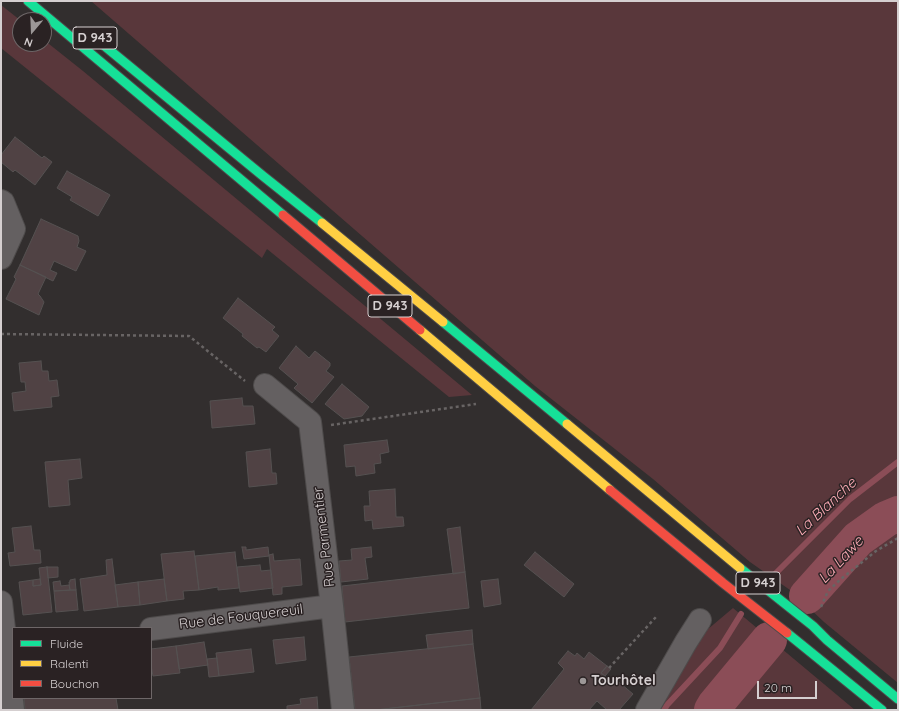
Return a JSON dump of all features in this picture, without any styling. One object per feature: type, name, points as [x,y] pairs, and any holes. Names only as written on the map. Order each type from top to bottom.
[{"type":"main road","name":"D 943","points":[[28,1],[614,494],[882,710]]},
{"type":"main road","name":"D 943","points":[[86,30],[262,176],[334,232],[813,626],[827,640],[898,699]]},
{"type":"street","points":[[1,201],[3,202],[14,229],[1,258]]},
{"type":"street","name":"Rue Parmentier","points":[[265,385],[310,422],[343,710]]},
{"type":"street","points":[[1,602],[13,710]]},
{"type":"street","name":"Rue de Fouquereuil","points":[[152,629],[332,606]]},
{"type":"street","points":[[647,710],[700,620]]},
{"type":"path","points":[[1,334],[189,336],[249,385],[265,385]]},
{"type":"path","points":[[310,428],[476,404]]},
{"type":"path","points":[[813,626],[828,591],[876,552],[898,538]]},
{"type":"path","points":[[609,668],[656,617]]},
{"type":"shaded area","points":[[91,1],[898,1],[898,683],[824,622],[790,590],[750,562],[653,479],[535,386]]},
{"type":"shaded area","points":[[1,5],[12,14],[12,52],[52,52],[52,46],[472,395],[449,397],[267,249],[262,258],[1,48]]},
{"type":"shaded area","points":[[733,608],[855,710],[654,710],[701,635]]},
{"type":"building","points":[[15,137],[42,158],[44,156],[52,162],[35,185],[15,170],[13,172],[1,162],[1,155]]},
{"type":"building","points":[[67,171],[110,195],[98,216],[70,200],[72,197],[57,188]]},
{"type":"building","points":[[41,219],[78,236],[79,241],[77,247],[86,251],[76,271],[54,261],[50,270],[57,273],[53,281],[20,265]]},
{"type":"building","points":[[20,265],[46,277],[38,294],[44,302],[39,315],[6,299],[16,279],[14,277]]},
{"type":"building","points":[[238,298],[275,327],[272,330],[279,336],[266,352],[259,347],[257,348],[242,336],[243,334],[223,318]]},
{"type":"building","points":[[296,346],[309,358],[315,351],[330,363],[330,366],[326,371],[334,377],[312,403],[294,388],[298,384],[279,368]]},
{"type":"building","points":[[41,361],[42,371],[48,371],[49,381],[57,380],[59,396],[51,397],[52,407],[14,411],[12,393],[26,391],[25,382],[21,382],[19,363]]},
{"type":"building","points":[[342,384],[369,407],[362,416],[344,419],[325,404]]},
{"type":"building","points":[[242,398],[243,406],[253,406],[255,424],[212,428],[210,401]]},
{"type":"building","points":[[387,440],[389,452],[380,454],[381,463],[374,464],[375,473],[356,476],[355,466],[346,467],[344,445]]},
{"type":"building","points":[[270,449],[272,473],[276,473],[277,484],[249,487],[246,452]]},
{"type":"building","points":[[80,459],[82,478],[68,480],[70,505],[49,507],[45,462]]},
{"type":"building","points":[[395,489],[396,517],[403,517],[404,526],[373,529],[372,520],[365,521],[364,506],[370,506],[369,491]]},
{"type":"building","points":[[31,526],[34,550],[40,550],[41,563],[10,566],[8,553],[15,552],[12,528]]},
{"type":"building","points":[[460,527],[465,572],[453,574],[447,529]]},
{"type":"building","points":[[242,547],[246,547],[246,550],[268,547],[269,556],[244,559]]},
{"type":"building","points":[[371,547],[372,557],[365,558],[368,579],[341,582],[339,561],[352,560],[351,549]]},
{"type":"building","points":[[194,551],[199,590],[183,591],[184,599],[167,601],[161,554]]},
{"type":"building","points":[[235,552],[239,588],[218,590],[218,587],[199,590],[195,556]]},
{"type":"building","points":[[535,552],[574,584],[564,597],[524,565]]},
{"type":"building","points":[[273,554],[274,561],[300,559],[302,585],[282,587],[282,594],[273,595],[269,555]]},
{"type":"building","points":[[112,559],[118,607],[84,611],[80,579],[107,575],[106,560]]},
{"type":"building","points":[[260,565],[261,571],[271,570],[273,588],[240,592],[237,567]]},
{"type":"building","points":[[47,567],[52,612],[23,615],[19,582],[33,580],[33,586],[41,585],[39,568]]},
{"type":"building","points":[[47,567],[58,567],[58,577],[48,578]]},
{"type":"building","points":[[465,572],[469,608],[345,622],[342,586]]},
{"type":"building","points":[[40,579],[41,585],[33,586],[33,580]]},
{"type":"building","points":[[75,579],[76,590],[70,590],[69,582],[70,580]]},
{"type":"building","points":[[164,579],[167,601],[140,605],[138,582]]},
{"type":"building","points":[[498,579],[501,604],[484,607],[481,581]]},
{"type":"building","points":[[60,581],[61,586],[69,585],[70,590],[54,591],[53,582]]},
{"type":"building","points":[[138,582],[140,605],[118,607],[115,585]]},
{"type":"building","points":[[76,590],[78,610],[56,612],[54,591]]},
{"type":"building","points":[[472,630],[473,644],[428,649],[426,635]]},
{"type":"building","points":[[304,637],[306,660],[276,664],[273,640]]},
{"type":"building","points":[[204,642],[208,665],[179,669],[176,646]]},
{"type":"building","points":[[473,644],[480,698],[375,710],[355,710],[349,657]]},
{"type":"building","points":[[176,646],[180,673],[153,676],[152,649]]},
{"type":"building","points":[[251,649],[254,672],[219,676],[216,653]]},
{"type":"building","name":"Tourhôtel","points":[[568,651],[575,656],[577,653],[584,659],[589,652],[607,666],[601,673],[613,683],[615,679],[633,694],[619,710],[607,710],[597,701],[589,710],[531,710],[564,669],[558,663]]},
{"type":"building","points":[[217,658],[219,676],[209,677],[207,659]]},
{"type":"building","points":[[607,666],[611,669],[605,676],[601,673]]},
{"type":"building","points":[[317,697],[318,710],[287,710],[287,706],[301,704],[300,699]]},
{"type":"building","points":[[480,698],[481,710],[375,710]]},
{"type":"building","points":[[24,699],[116,699],[118,710],[25,710]]},
{"type":"waterway","name":"La Blanche","points":[[774,575],[850,499],[898,462]]},
{"type":"waterway","name":"La Lawe","points":[[807,596],[858,539],[886,519],[898,514]]},
{"type":"waterway","name":"La Blanche","points":[[664,710],[720,648],[741,614]]},
{"type":"waterway","points":[[712,710],[769,640]]},
{"type":"traffic: fast","points":[[28,1],[283,215]]},
{"type":"traffic: fast","points":[[90,34],[322,223]]},
{"type":"traffic: fast","points":[[443,322],[567,424]]},
{"type":"traffic: fast","points":[[740,568],[813,626],[827,640],[898,699]]},
{"type":"traffic: fast","points":[[787,633],[882,710]]},
{"type":"traffic: slow","points":[[322,223],[443,322]]},
{"type":"traffic: slow","points":[[420,330],[610,490]]},
{"type":"traffic: slow","points":[[567,424],[740,568]]},
{"type":"traffic: jam","points":[[283,215],[420,330]]},
{"type":"traffic: jam","points":[[610,490],[723,583],[787,633]]},
{"type":"place","name":"Tourhôtel","points":[[583,681]]}]
